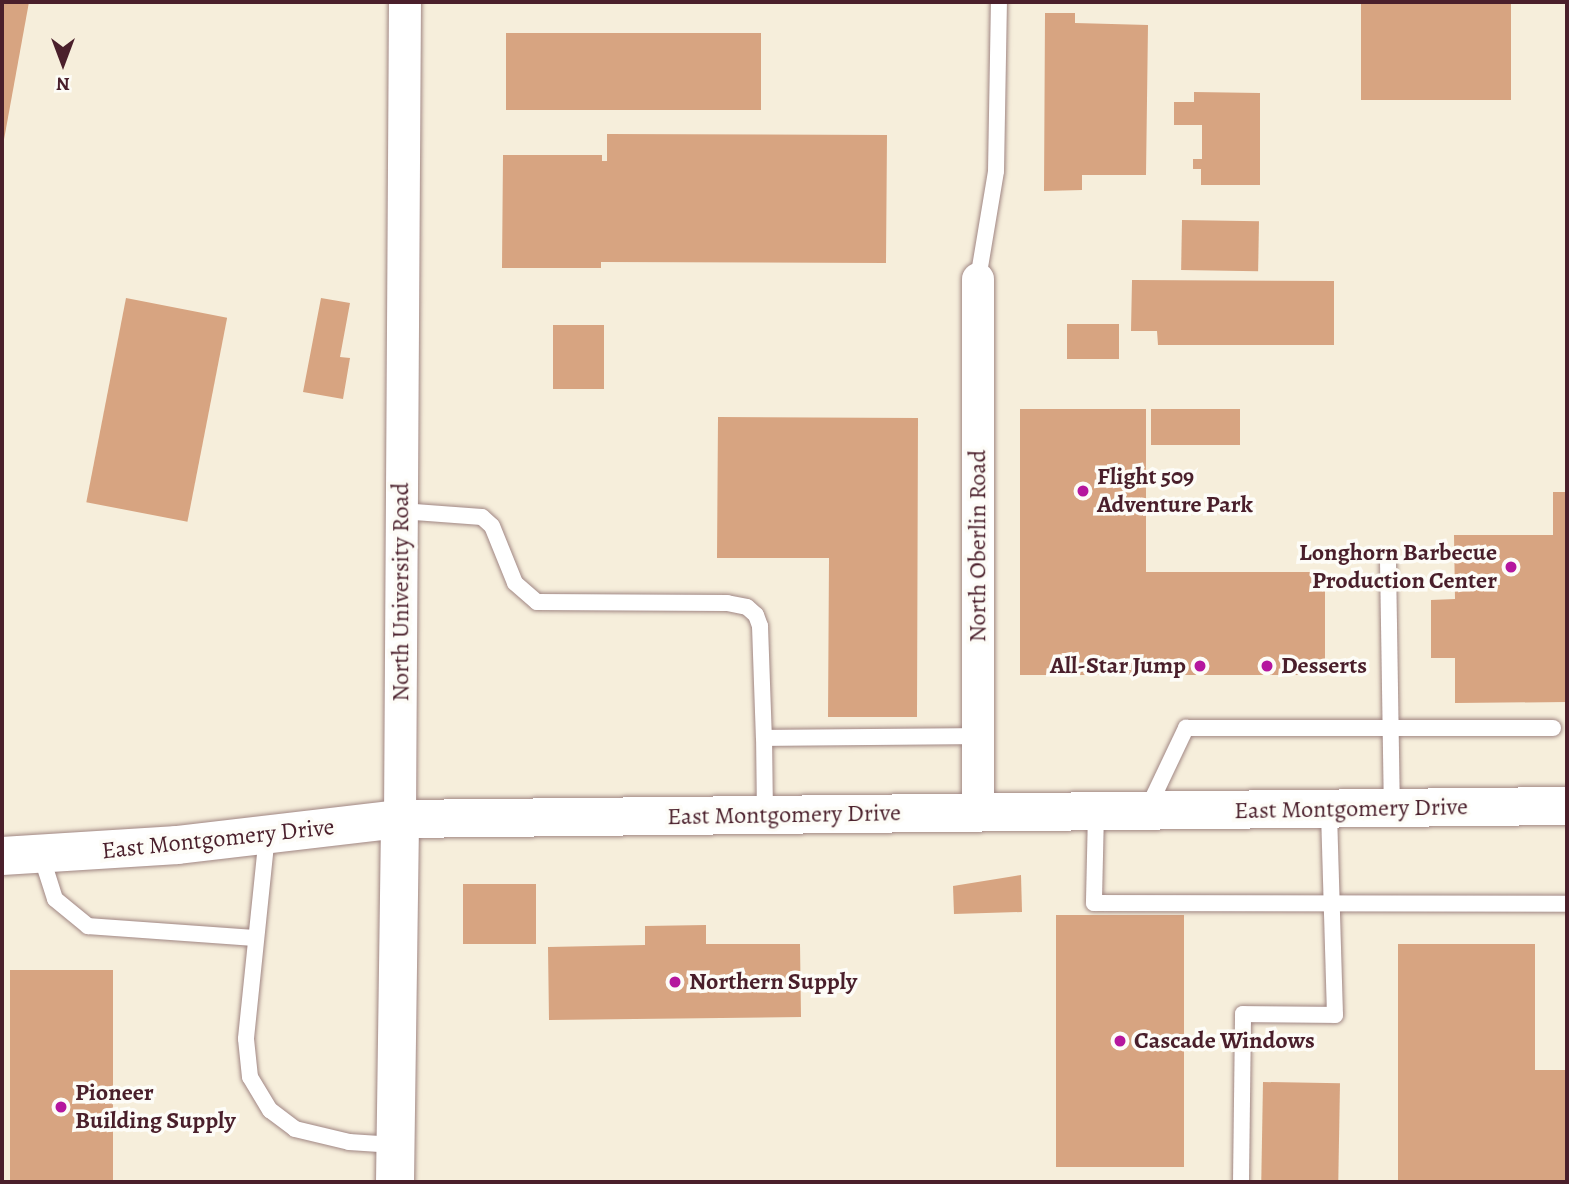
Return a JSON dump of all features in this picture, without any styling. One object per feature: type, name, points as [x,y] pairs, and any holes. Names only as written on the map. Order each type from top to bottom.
[{"type":"main road","name":"East Montgomery Drive","points":[[2,856],[267,835],[400,819],[1567,806]]},
{"type":"main road","name":"North University Road","points":[[395,1182],[400,819]]},
{"type":"street","name":"North University Road","points":[[400,819],[405,2]]},
{"type":"street","name":"North Oberlin Road","points":[[978,279],[978,814]]},
{"type":"lane","points":[[978,279],[996,171],[999,2]]},
{"type":"lane","points":[[401,511],[482,517],[492,526],[515,583],[537,602],[727,603],[747,607],[757,615],[760,626],[765,816]]},
{"type":"lane","points":[[1388,561],[1392,809]]},
{"type":"lane","points":[[1146,812],[1186,728],[1553,728]]},
{"type":"lane","points":[[764,738],[978,736]]},
{"type":"lane","points":[[1241,1182],[1243,1014],[1335,1015],[1329,810]]},
{"type":"lane","points":[[1096,812],[1094,903],[1567,904]]},
{"type":"lane","points":[[267,835],[264,897],[254,939],[246,1039],[250,1077],[258,1095],[270,1110],[312,1136],[396,1145]]},
{"type":"lane","points":[[41,855],[55,899],[68,915],[88,926],[254,939]]},
{"type":"building","points":[[2,2],[29,2],[3,145],[2,145]]},
{"type":"building","points":[[1361,2],[1511,2],[1511,100],[1361,100]]},
{"type":"building","points":[[1045,13],[1075,13],[1075,23],[1148,25],[1146,175],[1082,175],[1082,190],[1044,191]]},
{"type":"building","points":[[506,33],[761,33],[761,110],[506,110]]},
{"type":"building","points":[[1194,92],[1260,93],[1260,185],[1201,185],[1201,169],[1193,169],[1193,159],[1202,159],[1202,125],[1174,125],[1174,102],[1194,102]]},
{"type":"building","points":[[607,134],[887,135],[886,263],[601,262],[601,268],[502,268],[503,155],[602,155],[602,161],[607,161]]},
{"type":"building","points":[[1182,220],[1259,221],[1258,271],[1181,270]]},
{"type":"building","points":[[1132,280],[1334,281],[1334,345],[1158,345],[1157,331],[1131,331]]},
{"type":"building","points":[[126,298],[227,318],[187,522],[86,502]]},
{"type":"building","points":[[321,298],[350,303],[340,357],[350,358],[343,399],[303,392]]},
{"type":"building","points":[[1067,324],[1119,324],[1119,359],[1067,359]]},
{"type":"building","points":[[553,325],[604,325],[604,389],[553,389]]},
{"type":"building","name":"Flight 509 Adventure Park","points":[[1020,409],[1146,409],[1146,572],[1325,572],[1325,675],[1020,675]]},
{"type":"building","points":[[1151,409],[1240,409],[1240,445],[1151,445]]},
{"type":"building","points":[[718,417],[918,418],[917,717],[828,717],[829,558],[717,558]]},
{"type":"building","name":"Longhorn Barbecue Production Center","points":[[1553,492],[1567,492],[1567,702],[1455,703],[1455,658],[1431,658],[1431,600],[1455,599],[1454,535],[1553,535]]},
{"type":"building","points":[[1021,875],[1022,912],[954,914],[953,886]]},
{"type":"building","points":[[463,884],[536,884],[536,944],[463,944]]},
{"type":"building","name":"Cascade Windows","points":[[1056,915],[1184,915],[1184,1167],[1056,1167]]},
{"type":"building","name":"Northern Supply","points":[[706,925],[706,944],[800,944],[801,1017],[549,1020],[548,947],[645,945],[645,926]]},
{"type":"building","points":[[1398,944],[1535,944],[1535,1070],[1567,1070],[1567,1182],[1398,1182]]},
{"type":"building","name":"Pioneer Building Supply","points":[[10,970],[113,970],[113,1182],[10,1182]]},
{"type":"building","points":[[1263,1082],[1340,1083],[1338,1182],[1261,1182]]},
{"type":"place","name":"Flight 509 Adventure Park","points":[[1083,491]]},
{"type":"place","name":"Longhorn Barbecue Production Center","points":[[1511,567]]},
{"type":"place","name":"All-Star Jump","points":[[1200,666]]},
{"type":"place","name":"Desserts","points":[[1267,666]]},
{"type":"place","name":"Northern Supply","points":[[675,982]]},
{"type":"place","name":"Cascade Windows","points":[[1120,1041]]},
{"type":"place","name":"Pioneer Building Supply","points":[[61,1107]]}]
